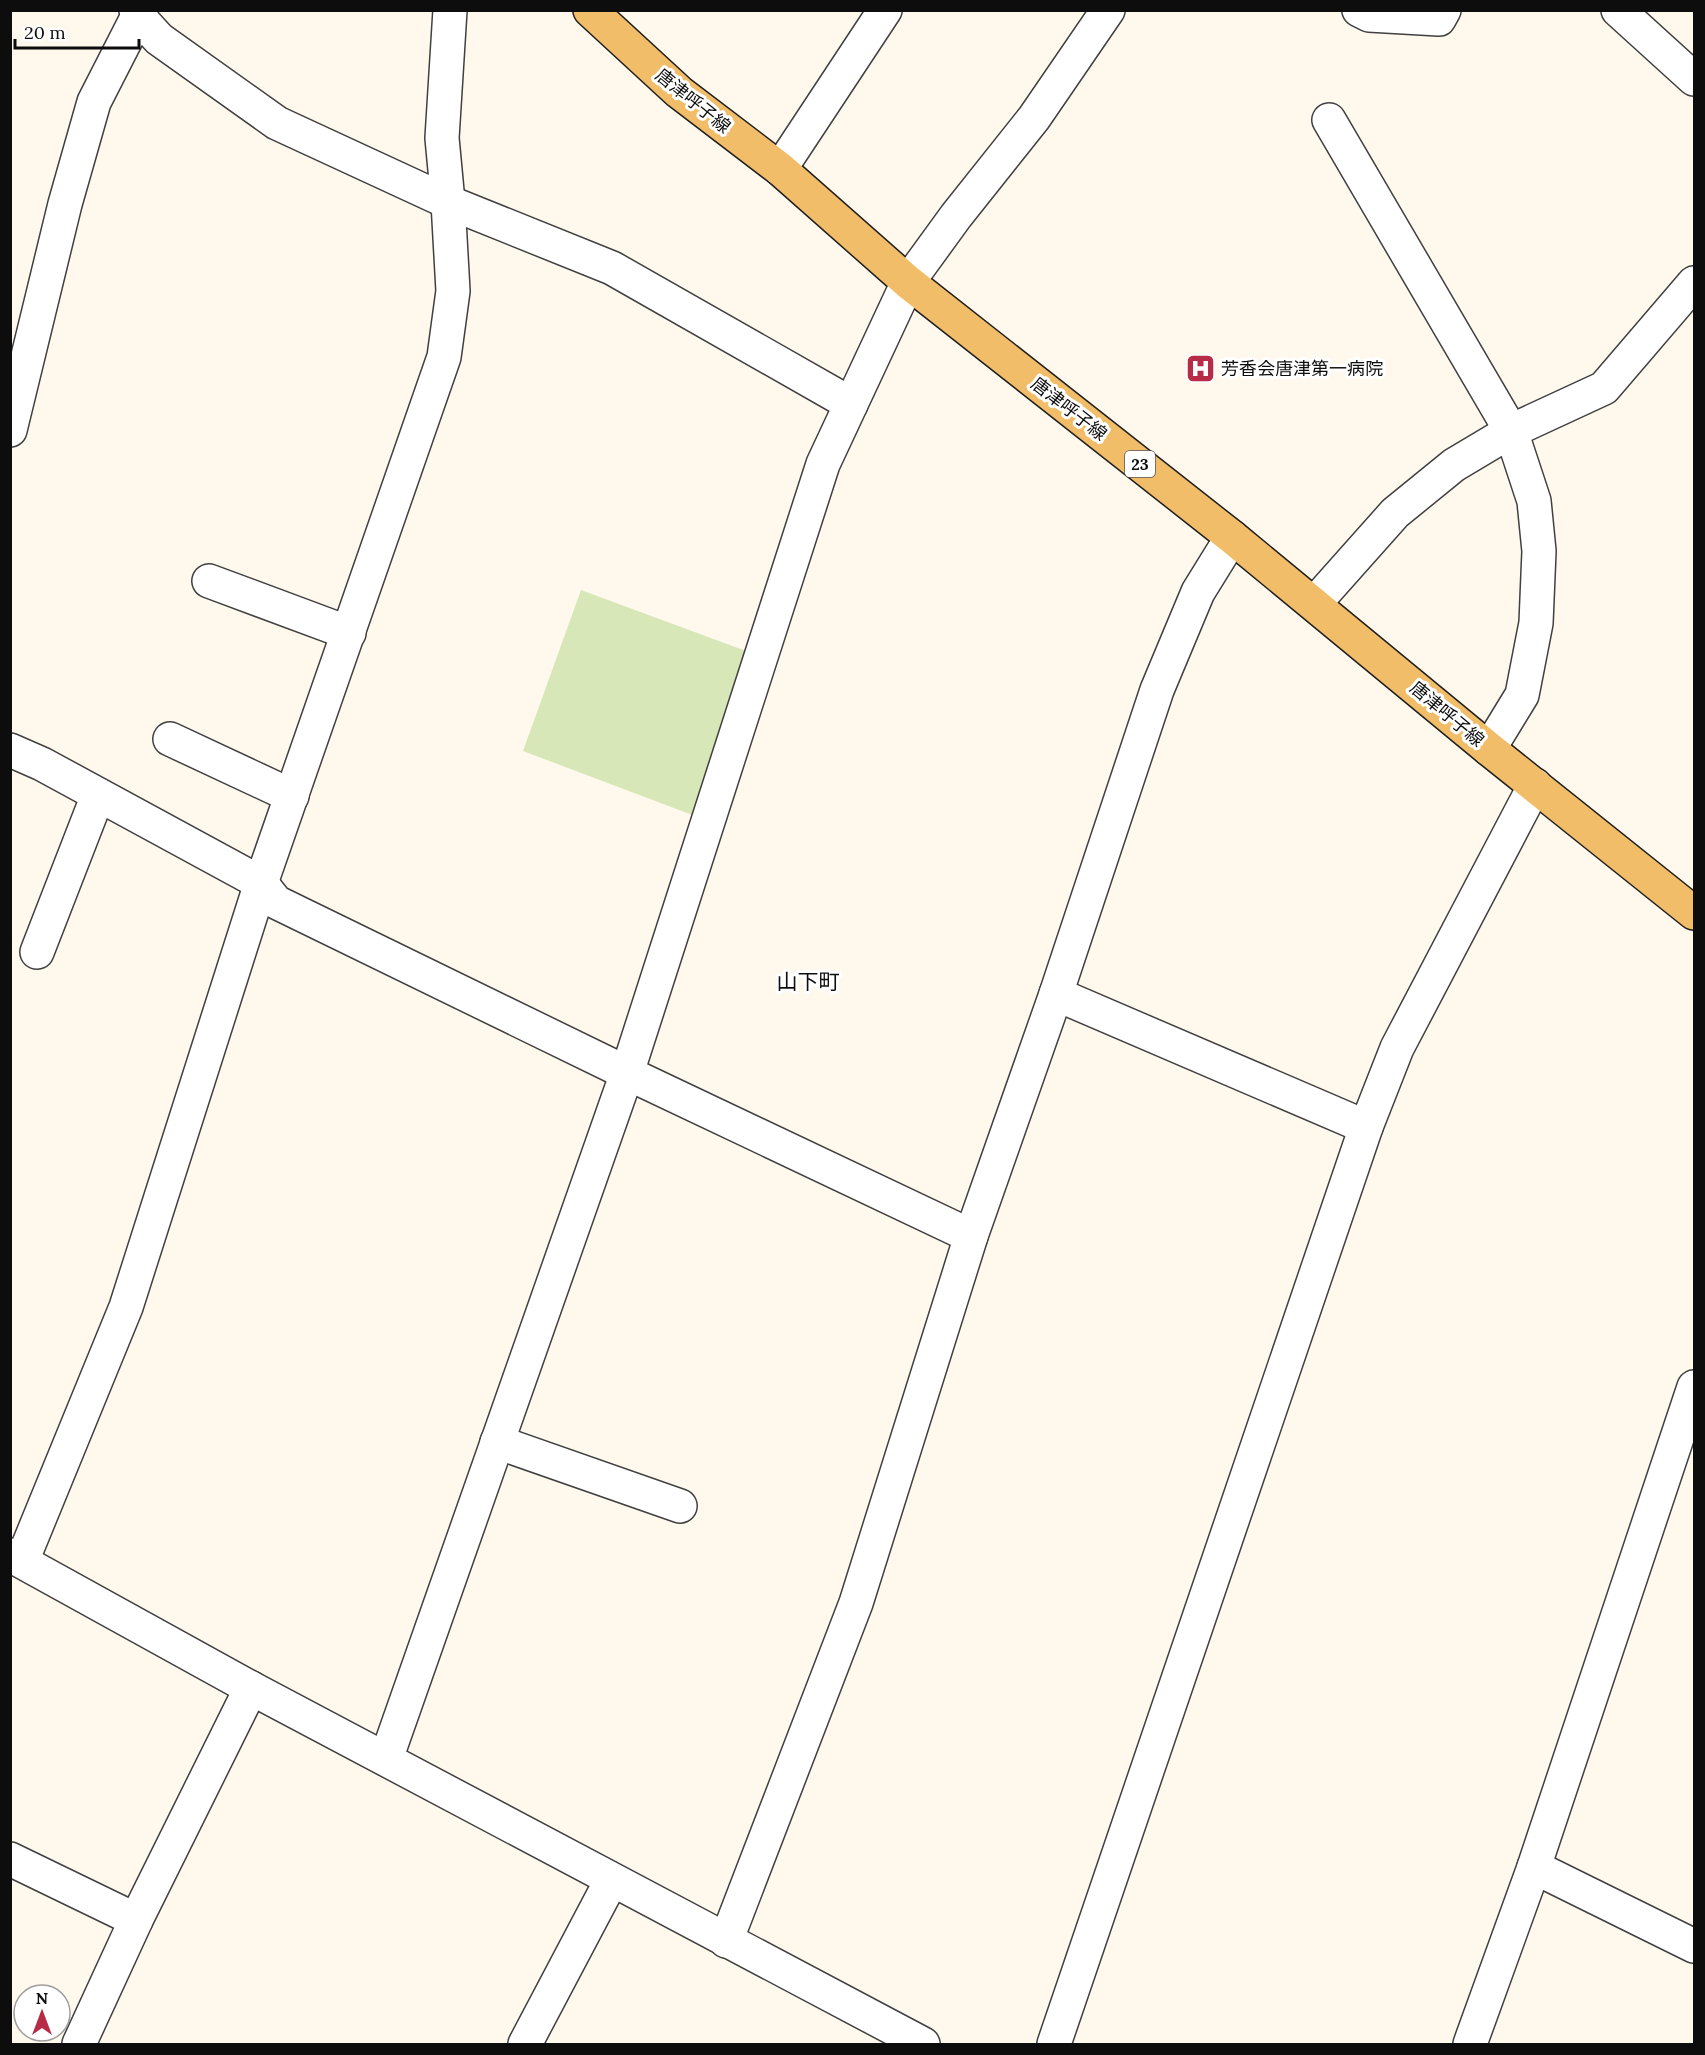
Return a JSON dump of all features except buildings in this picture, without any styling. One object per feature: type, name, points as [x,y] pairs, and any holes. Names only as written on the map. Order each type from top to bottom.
[{"type":"main road","name":"唐津呼子線","points":[[590,10],[679,92],[780,169],[908,282],[1232,537],[1489,749],[1695,913]]},
{"type":"street","points":[[450,10],[442,138],[453,291],[444,357],[261,883],[126,1307],[16,1558],[251,1688],[922,2044]]},
{"type":"street","points":[[780,169],[885,10]]},
{"type":"street","points":[[386,1759],[627,1072],[823,464],[908,282],[956,216],[1034,118],[1108,10]]},
{"type":"street","points":[[1359,10],[1369,15],[1439,19],[1444,10]]},
{"type":"street","points":[[1618,10],[1695,79]]},
{"type":"street","points":[[10,430],[65,204],[94,102],[138,12],[159,39],[277,123],[448,202],[612,268],[851,404]]},
{"type":"street","points":[[1329,120],[1511,430],[1534,501],[1539,551],[1536,623],[1522,695],[1489,749]]},
{"type":"street","points":[[1314,604],[1395,513],[1454,465],[1511,430],[1604,388],[1695,283]]},
{"type":"street","points":[[726,1941],[856,1603],[971,1236],[1056,994],[1157,690],[1198,592],[1232,537]]},
{"type":"street","points":[[209,581],[349,633]]},
{"type":"street","points":[[170,739],[292,796]]},
{"type":"street","points":[[10,750],[42,764],[261,883],[276,902],[971,1236]]},
{"type":"street","points":[[1054,2044],[1366,1127],[1397,1048],[1535,785]]},
{"type":"street","points":[[37,952],[98,795]]},
{"type":"street","points":[[1056,994],[1366,1127]]},
{"type":"street","points":[[1470,2044],[1534,1868],[1695,1387]]},
{"type":"street","points":[[497,1442],[680,1506]]},
{"type":"street","points":[[79,2044],[136,1920],[251,1688]]},
{"type":"street","points":[[10,1859],[136,1920]]},
{"type":"street","points":[[1534,1868],[1695,1946]]},
{"type":"street","points":[[525,2044],[611,1881]]},
{"type":"green space","points":[[581,590],[746,651],[695,816],[523,751]]},
{"type":"place","name":"芳香会唐津第一病院","points":[[1200,369]]},
{"type":"district","name":"山下町","points":[[808,982]]}]
